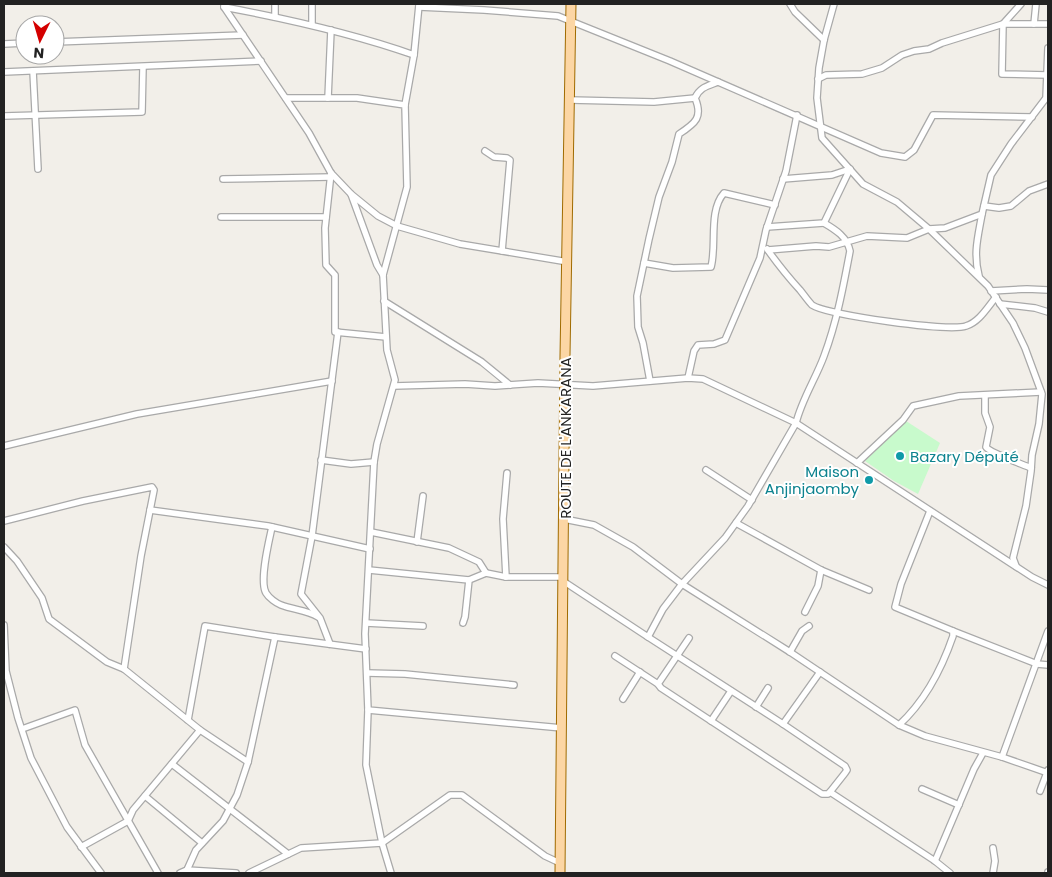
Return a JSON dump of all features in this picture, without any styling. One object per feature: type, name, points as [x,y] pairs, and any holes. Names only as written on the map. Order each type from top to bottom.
[{"type":"main road","name":"ROUTE DE L'ANKARANA","points":[[560,873],[571,4]]},
{"type":"street","points":[[274,4],[275,17]]},
{"type":"street","points":[[312,4],[312,25]]},
{"type":"street","points":[[790,4],[795,12],[824,40]]},
{"type":"street","points":[[834,4],[824,40],[818,79],[817,98],[822,138],[863,184],[896,202],[930,229],[980,278],[1013,323],[1025,348],[1041,392],[1039,424],[1032,455],[1026,506],[1013,558],[1016,566]]},
{"type":"street","points":[[1034,24],[1036,4]]},
{"type":"street","points":[[391,873],[382,843],[366,764],[368,710],[366,623],[374,462],[377,444],[395,380],[387,350],[383,275],[407,187],[405,105],[414,54],[419,5],[558,16],[670,60],[882,153],[905,157],[914,150],[932,115],[1032,118]]},
{"type":"street","points":[[1017,5],[1003,24],[1002,74],[1046,75]]},
{"type":"street","points":[[224,6],[240,7],[312,25],[385,44],[414,54]]},
{"type":"street","points":[[224,6],[309,133],[331,175],[378,216],[397,226],[460,244],[568,262]]},
{"type":"street","points":[[818,79],[826,75],[862,74],[882,68],[902,55],[929,49],[949,40],[1003,24],[1048,24]]},
{"type":"street","points":[[328,98],[331,30]]},
{"type":"street","points":[[65,42],[243,35]]},
{"type":"street","points":[[980,278],[975,262],[976,249],[991,175],[1011,144],[1047,98],[1048,48]]},
{"type":"street","points":[[4,72],[261,61]]},
{"type":"street","points":[[4,116],[142,112],[142,67]]},
{"type":"street","points":[[33,71],[38,169]]},
{"type":"street","points":[[695,98],[701,88],[718,82]]},
{"type":"street","points":[[286,98],[356,98],[405,105]]},
{"type":"street","points":[[570,100],[654,102],[695,98]]},
{"type":"street","points":[[650,380],[638,327],[637,296],[659,197],[672,162],[679,134],[698,118],[700,107],[695,98]]},
{"type":"street","points":[[688,378],[694,351],[698,345],[714,344],[725,340],[760,258],[783,179],[797,115]]},
{"type":"street","points":[[485,151],[494,157],[510,160],[502,251]]},
{"type":"street","points":[[783,179],[832,176],[850,169]]},
{"type":"street","points":[[824,223],[850,169]]},
{"type":"street","points":[[222,179],[331,175]]},
{"type":"street","points":[[331,175],[326,217],[326,265],[334,275],[335,332],[386,337]]},
{"type":"street","points":[[984,206],[999,208],[1011,206],[1029,191],[1048,184]]},
{"type":"street","points":[[644,263],[673,268],[711,267],[714,222],[721,197],[724,193],[774,205]]},
{"type":"street","points":[[351,194],[377,265],[383,275]]},
{"type":"street","points":[[768,250],[816,246],[829,247],[868,236],[907,238],[930,229],[945,228],[982,214]]},
{"type":"street","points":[[221,217],[326,217]]},
{"type":"street","points":[[648,637],[663,609],[682,584],[725,538],[752,500],[796,422],[799,409],[823,358],[838,312],[850,252],[841,234],[824,223],[768,227]]},
{"type":"street","points":[[763,244],[813,305],[838,312],[887,322],[938,327],[966,326],[979,318],[996,298]]},
{"type":"street","points":[[991,291],[1027,288],[1048,290]]},
{"type":"street","points":[[384,301],[482,362],[510,385]]},
{"type":"street","points":[[1000,304],[1036,308],[1048,312]]},
{"type":"street","points":[[330,644],[320,618],[302,594],[312,536],[338,332]]},
{"type":"street","points":[[394,386],[465,384],[495,386],[538,383],[593,386],[688,378],[709,381],[796,422],[930,512],[1048,585]]},
{"type":"street","points":[[4,446],[137,414],[332,380]]},
{"type":"street","points":[[857,463],[903,420],[913,406],[959,396],[1041,392]]},
{"type":"street","points":[[985,395],[985,413],[990,427],[986,447],[993,452],[1031,468]]},
{"type":"street","points":[[321,460],[351,464],[374,462]]},
{"type":"street","points":[[706,470],[752,500]]},
{"type":"street","points":[[506,577],[503,519],[507,473]]},
{"type":"street","points":[[4,521],[83,501],[152,487],[154,490],[124,669]]},
{"type":"street","points":[[417,542],[423,496]]},
{"type":"street","points":[[150,510],[272,527],[370,549]]},
{"type":"street","points":[[930,512],[901,584],[894,608],[1037,664],[1048,666]]},
{"type":"street","points":[[564,519],[594,525],[633,547],[682,584],[790,652],[899,725],[925,736],[1048,772],[1040,791]]},
{"type":"street","points":[[736,522],[821,570],[868,590]]},
{"type":"street","points":[[272,527],[263,584],[266,594],[273,601],[310,612],[320,618]]},
{"type":"street","points":[[371,532],[450,548],[479,562],[486,573]]},
{"type":"street","points":[[4,547],[42,598],[49,619],[107,662],[124,669],[200,730],[248,762]]},
{"type":"street","points":[[368,570],[469,580],[486,573],[506,577],[563,579],[677,657],[783,724],[845,766],[847,770],[828,794],[822,794],[615,656]]},
{"type":"street","points":[[805,612],[818,586],[821,570]]},
{"type":"street","points":[[463,623],[469,580]]},
{"type":"street","points":[[366,623],[423,626]]},
{"type":"street","points":[[188,720],[205,626],[366,649]]},
{"type":"street","points":[[790,652],[802,631],[809,626]]},
{"type":"street","points":[[4,629],[6,672],[31,758],[67,827],[101,873]]},
{"type":"street","points":[[899,725],[910,715],[929,689],[948,650],[953,631]]},
{"type":"street","points":[[1002,757],[1048,631]]},
{"type":"street","points":[[188,870],[196,850],[223,821],[237,795],[248,762],[275,637]]},
{"type":"street","points":[[658,684],[689,638]]},
{"type":"street","points":[[623,699],[640,672]]},
{"type":"street","points":[[783,724],[820,672]]},
{"type":"street","points":[[367,673],[405,674],[514,685]]},
{"type":"street","points":[[756,707],[768,688]]},
{"type":"street","points":[[711,721],[731,691]]},
{"type":"street","points":[[22,729],[75,710],[85,745],[158,873]]},
{"type":"street","points":[[368,710],[562,728]]},
{"type":"street","points":[[82,846],[128,821],[133,810],[200,730]]},
{"type":"street","points":[[935,861],[974,769],[983,753]]},
{"type":"street","points":[[172,764],[288,854]]},
{"type":"street","points":[[922,789],[960,804]]},
{"type":"street","points":[[830,792],[935,861],[950,873]]},
{"type":"street","points":[[248,873],[301,848],[382,843],[450,795],[462,795],[545,856],[560,862]]},
{"type":"street","points":[[145,796],[202,843]]},
{"type":"street","points":[[993,848],[995,860],[993,873]]},
{"type":"street","points":[[180,873],[188,870],[236,873]]},
{"type":"green space","points":[[906,421],[940,443],[918,494],[894,481],[865,461]]},
{"type":"place","name":"Bazary Député","points":[[900,456]]},
{"type":"place","name":"Maison Anjinjaomby","points":[[869,480]]}]
